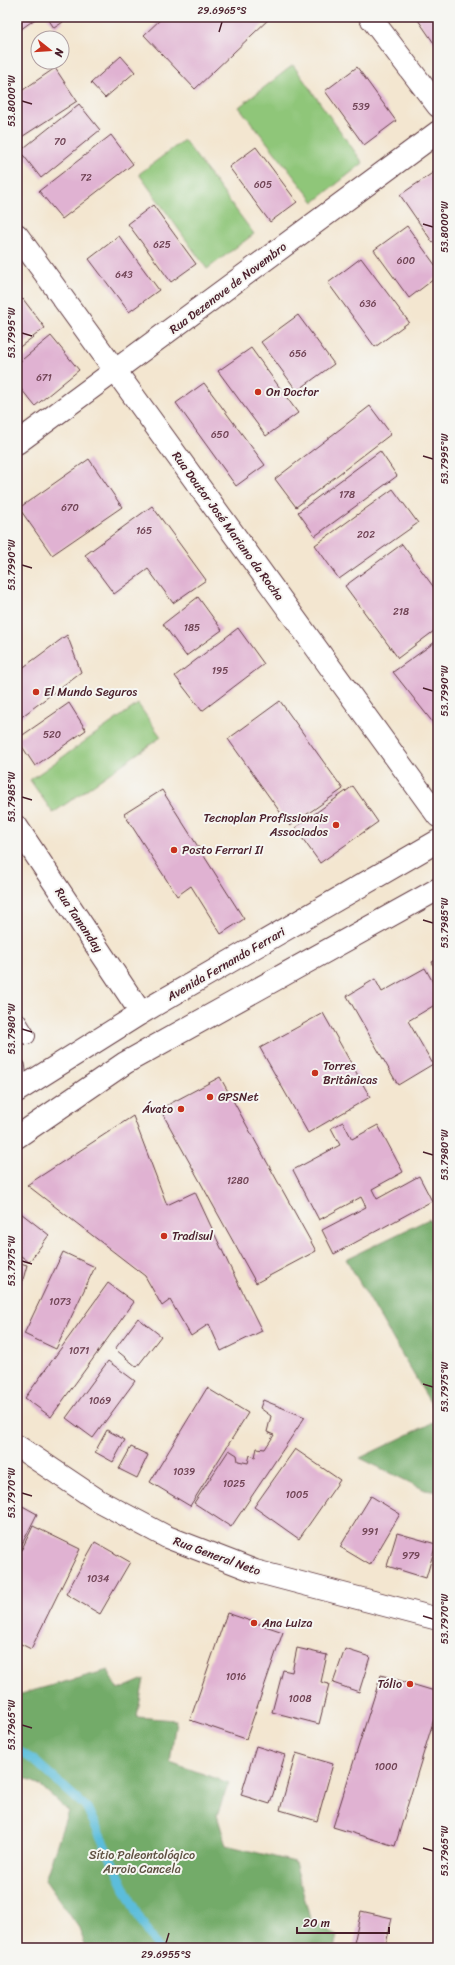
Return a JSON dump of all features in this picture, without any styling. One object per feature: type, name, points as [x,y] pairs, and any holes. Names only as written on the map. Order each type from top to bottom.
[{"type":"street","points":[[370,17],[438,106]]},
{"type":"street","name":"Rua Dezenove de Novembro","points":[[17,443],[438,132]]},
{"type":"street","name":"Rua Doutor José Mariano da Rocha","points":[[17,235],[438,816]]},
{"type":"street","name":"Rua Tamanday","points":[[17,828],[141,1013]]},
{"type":"street","name":"Avenida Fernando Ferrari","points":[[18,1091],[141,1013],[438,841]]},
{"type":"street","points":[[17,1137],[125,1062],[438,889]]},
{"type":"street","name":"Rua General Neto","points":[[17,1446],[99,1501],[167,1537],[255,1571],[438,1619]]},
{"type":"lane","points":[[17,1020],[27,1036]]},
{"type":"lane","points":[[17,1067],[18,1091]]},
{"type":"green space","points":[[293,65],[363,163],[314,202],[239,107]]},
{"type":"green space","points":[[184,140],[254,234],[207,269],[139,174]]},
{"type":"green space","points":[[138,704],[161,737],[53,813],[30,780]]},
{"type":"green space","points":[[429,1219],[438,1229],[438,1416],[346,1259]]},
{"type":"green space","points":[[438,1420],[438,1492],[425,1490],[360,1458]]},
{"type":"green space","name":"Sítio Paleontológico Arroio Cancela","points":[[108,1670],[118,1690],[144,1679],[137,1717],[176,1720],[170,1762],[229,1783],[217,1815],[226,1845],[295,1862],[310,1919],[337,1936],[334,1948],[86,1948],[79,1928],[45,1880],[68,1811],[40,1785],[17,1775],[17,1695]]},
{"type":"building","points":[[17,17],[38,17],[17,32]]},
{"type":"building","points":[[47,17],[59,17],[63,22],[54,28]]},
{"type":"building","points":[[163,17],[271,17],[195,89],[144,35]]},
{"type":"building","points":[[416,17],[438,17],[438,49]]},
{"type":"building","points":[[121,56],[135,72],[105,98],[91,83]]},
{"type":"building","points":[[357,67],[396,121],[364,145],[325,91]]},
{"type":"building","points":[[52,70],[56,70],[77,101],[17,140],[17,94]]},
{"type":"building","points":[[79,104],[100,130],[41,178],[20,151]]},
{"type":"building","points":[[111,135],[133,164],[62,219],[39,191]]},
{"type":"building","points":[[256,147],[297,202],[270,222],[229,167]]},
{"type":"building","points":[[434,172],[438,178],[438,239],[433,243],[400,195]]},
{"type":"building","points":[[153,205],[196,264],[171,282],[128,224]]},
{"type":"building","points":[[407,226],[438,269],[438,276],[409,298],[374,250]]},
{"type":"building","points":[[119,236],[159,290],[129,312],[89,259]]},
{"type":"building","points":[[361,258],[409,322],[375,347],[328,283]]},
{"type":"building","points":[[23,299],[45,328],[17,349],[17,303]]},
{"type":"building","points":[[298,315],[334,364],[297,391],[261,342]]},
{"type":"building","points":[[51,336],[79,370],[35,406],[17,384],[17,364]]},
{"type":"building","name":"On Doctor","points":[[251,348],[298,413],[266,436],[218,371]]},
{"type":"building","points":[[204,383],[265,465],[236,486],[176,403]]},
{"type":"building","points":[[370,406],[391,434],[296,507],[275,479]]},
{"type":"building","points":[[380,451],[397,476],[315,536],[298,512]]},
{"type":"building","points":[[89,459],[122,507],[52,555],[19,508]]},
{"type":"building","points":[[393,489],[418,523],[339,579],[315,545]]},
{"type":"building","points":[[152,506],[206,580],[173,603],[148,569],[114,594],[85,555]]},
{"type":"building","points":[[402,544],[438,593],[438,628],[398,658],[345,586]]},
{"type":"building","points":[[198,597],[222,630],[186,656],[163,624]]},
{"type":"building","points":[[238,628],[264,664],[202,711],[175,676]]},
{"type":"building","name":"El Mundo Seguros","points":[[67,635],[81,672],[20,718],[17,712],[17,672]]},
{"type":"building","points":[[438,640],[438,729],[393,672]]},
{"type":"building","points":[[280,701],[343,789],[290,826],[228,739]]},
{"type":"building","points":[[69,703],[86,730],[35,766],[17,739]]},
{"type":"building","name":"Tecnoplan Profissionais Associados","points":[[353,786],[378,822],[320,863],[295,828]]},
{"type":"building","name":"Posto Ferrari II","points":[[162,790],[244,919],[221,934],[191,886],[177,896],[124,814]]},
{"type":"building","points":[[438,959],[438,974],[432,962]]},
{"type":"building","points":[[425,968],[438,991],[438,1003],[408,1021],[433,1064],[398,1085],[347,996],[375,979],[382,992]]},
{"type":"building","name":"Torres Britânicas","points":[[323,1013],[370,1097],[308,1133],[260,1048]]},
{"type":"building","points":[[220,1077],[316,1251],[256,1283],[160,1109]]},
{"type":"building","points":[[133,1116],[167,1205],[195,1192],[262,1331],[221,1351],[209,1324],[191,1336],[170,1300],[162,1306],[145,1276],[27,1185]]},
{"type":"building","points":[[343,1122],[352,1139],[378,1125],[403,1172],[372,1189],[377,1199],[419,1176],[432,1201],[334,1254],[322,1230],[366,1207],[361,1197],[319,1220],[293,1170],[340,1145],[331,1128]]},
{"type":"building","points":[[17,1210],[49,1235],[29,1262],[17,1253]]},
{"type":"building","points":[[63,1252],[95,1267],[56,1349],[24,1334]]},
{"type":"building","points":[[17,1262],[27,1265],[17,1301]]},
{"type":"building","points":[[108,1283],[134,1302],[51,1417],[25,1398]]},
{"type":"building","points":[[138,1318],[161,1336],[137,1367],[115,1349]]},
{"type":"building","points":[[108,1361],[135,1381],[93,1438],[66,1418]]},
{"type":"building","points":[[207,1388],[248,1413],[190,1506],[150,1482]]},
{"type":"building","points":[[263,1400],[305,1417],[231,1527],[194,1503],[229,1450],[237,1455],[238,1461],[248,1463],[250,1455],[255,1457],[257,1448],[265,1449],[274,1435],[267,1432],[271,1416],[260,1408]]},
{"type":"building","points":[[107,1430],[125,1440],[113,1462],[95,1452]]},
{"type":"building","points":[[131,1447],[148,1455],[137,1478],[119,1469]]},
{"type":"building","points":[[295,1449],[340,1480],[299,1539],[254,1507]]},
{"type":"building","points":[[371,1496],[400,1514],[370,1565],[340,1547]]},
{"type":"building","points":[[17,1503],[37,1514],[17,1554]]},
{"type":"building","points":[[33,1526],[80,1549],[31,1649],[17,1642],[17,1559]]},
{"type":"building","points":[[397,1533],[436,1544],[426,1578],[387,1566]]},
{"type":"building","points":[[95,1542],[130,1562],[100,1614],[66,1594]]},
{"type":"building","points":[[227,1613],[283,1632],[246,1739],[190,1720]]},
{"type":"building","points":[[297,1648],[327,1655],[321,1682],[329,1684],[319,1724],[272,1712],[283,1670],[292,1672]]},
{"type":"building","points":[[345,1649],[370,1657],[359,1692],[333,1683]]},
{"type":"building","points":[[381,1675],[438,1692],[438,1706],[395,1846],[333,1827]]},
{"type":"building","points":[[256,1746],[285,1755],[270,1804],[241,1795]]},
{"type":"building","points":[[296,1753],[333,1764],[317,1821],[280,1810]]},
{"type":"building","points":[[361,1911],[392,1918],[385,1948],[353,1948]]},
{"type":"waterway","points":[[17,1750],[35,1761],[87,1808],[137,1914],[158,1948]]},
{"type":"place","name":"On Doctor","points":[[258,392]]},
{"type":"place","name":"El Mundo Seguros","points":[[36,692]]},
{"type":"place","name":"Tecnoplan Profissionais Associados","points":[[336,825]]},
{"type":"place","name":"Posto Ferrari II","points":[[174,850]]},
{"type":"place","name":"Torres Britânicas","points":[[315,1073]]},
{"type":"place","name":"GPSNet","points":[[210,1097]]},
{"type":"place","name":"Ávato","points":[[181,1109]]},
{"type":"place","name":"Tradisul","points":[[164,1236]]},
{"type":"place","name":"Ana Luiza","points":[[254,1623]]},
{"type":"place","name":"Tólio","points":[[410,1684]]}]
